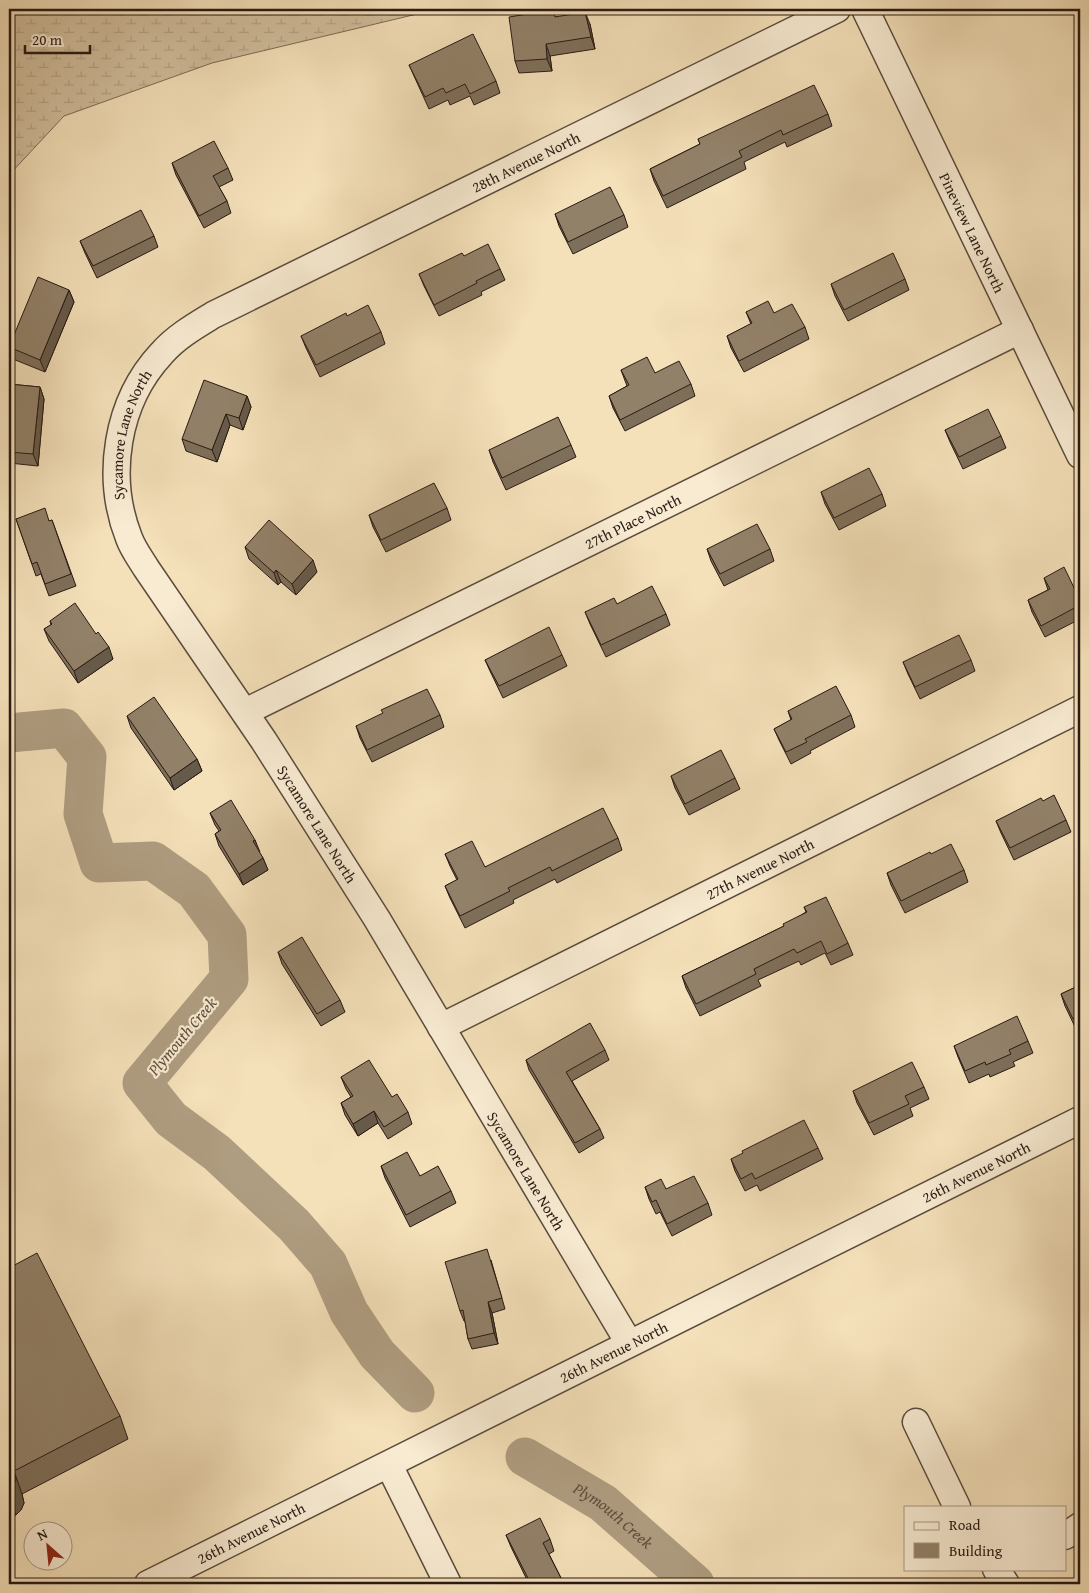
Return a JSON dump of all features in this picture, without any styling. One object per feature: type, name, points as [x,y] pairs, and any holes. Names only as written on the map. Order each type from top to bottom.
[{"type":"street","name":"28th Avenue North","points":[[213,315],[837,9]]},
{"type":"street","name":"Pineview Lane North","points":[[865,9],[1080,455]]},
{"type":"street","name":"Sycamore Lane North","points":[[213,315],[185,332],[161,354],[142,380],[126,410],[118,442],[116,475],[119,508],[129,540],[146,568],[245,712],[377,919],[629,1343]]},
{"type":"street","name":"27th Place North","points":[[245,712],[1020,330]]},
{"type":"street","name":"27th Avenue North","points":[[441,1027],[1080,709]]},
{"type":"street","name":"26th Avenue North","points":[[148,1584],[1080,1120]]},
{"type":"street","points":[[916,1422],[957,1506]]},
{"type":"street","points":[[390,1465],[448,1584]]},
{"type":"street","points":[[1066,1535],[1080,1526]]},
{"type":"green space","points":[[9,9],[438,9],[212,63],[64,116],[9,175]]},
{"type":"building","points":[[538,9],[553,9],[555,17],[585,12],[591,37],[546,44],[547,59],[515,61],[509,17],[534,13]]},
{"type":"building","points":[[473,34],[496,81],[470,94],[465,84],[446,93],[443,88],[425,97],[409,65]]},
{"type":"building","points":[[814,85],[828,114],[783,135],[781,130],[739,151],[742,157],[663,196],[650,169],[700,144],[698,139]]},
{"type":"building","points":[[214,141],[228,168],[213,176],[227,201],[199,216],[172,163]]},
{"type":"building","points":[[610,187],[624,215],[568,242],[555,214]]},
{"type":"building","points":[[141,210],[154,236],[93,266],[80,241]]},
{"type":"building","points":[[488,244],[500,269],[434,305],[419,274],[462,253],[464,256]]},
{"type":"building","points":[[893,253],[905,279],[844,310],[831,284]]},
{"type":"building","points":[[38,277],[69,290],[40,360],[9,347]]},
{"type":"building","points":[[768,301],[774,313],[792,304],[805,327],[739,361],[727,336],[752,323],[746,312]]},
{"type":"building","points":[[368,305],[381,332],[316,365],[301,336],[346,313],[347,316]]},
{"type":"building","points":[[647,357],[655,373],[679,361],[691,384],[620,420],[609,396],[629,385],[621,370]]},
{"type":"building","points":[[204,380],[247,396],[239,418],[226,414],[212,450],[182,439]]},
{"type":"building","points":[[9,384],[40,387],[33,454],[9,452]]},
{"type":"building","points":[[988,409],[1001,436],[959,457],[945,430]]},
{"type":"building","points":[[558,417],[571,445],[502,478],[489,450]]},
{"type":"building","points":[[869,468],[882,494],[834,518],[821,492]]},
{"type":"building","points":[[434,483],[447,508],[381,540],[369,515]]},
{"type":"building","points":[[45,508],[49,521],[52,520],[71,574],[45,584],[37,562],[32,564],[16,519]]},
{"type":"building","points":[[269,520],[313,560],[292,584],[276,570],[274,573],[245,547]]},
{"type":"building","points":[[757,524],[770,549],[720,574],[707,549]]},
{"type":"building","points":[[1064,567],[1080,600],[1080,605],[1041,626],[1028,600],[1050,589],[1044,578]]},
{"type":"building","points":[[652,586],[666,614],[601,645],[585,612],[614,598],[617,604]]},
{"type":"building","points":[[75,603],[96,634],[98,632],[109,647],[74,671],[44,629],[52,624],[50,621]]},
{"type":"building","points":[[549,627],[562,655],[499,686],[485,660]]},
{"type":"building","points":[[959,635],[971,660],[915,687],[903,662]]},
{"type":"building","points":[[836,686],[851,715],[805,739],[807,742],[786,752],[774,729],[792,719],[788,711]]},
{"type":"building","points":[[427,689],[440,715],[367,750],[356,726],[383,713],[381,710]]},
{"type":"building","points":[[154,697],[197,759],[170,778],[127,716]]},
{"type":"building","points":[[721,750],[735,778],[685,804],[671,776]]},
{"type":"building","points":[[1054,795],[1066,820],[1010,848],[996,821],[1041,798],[1043,801]]},
{"type":"building","points":[[231,800],[255,840],[253,841],[263,858],[239,874],[215,834],[221,830],[210,813]]},
{"type":"building","points":[[603,808],[618,838],[552,871],[550,867],[508,888],[510,891],[460,916],[445,886],[458,879],[445,854],[472,841],[485,867]]},
{"type":"building","points":[[951,844],[964,870],[901,901],[887,873]]},
{"type":"building","points":[[826,897],[848,943],[827,954],[821,941],[797,953],[794,949],[754,969],[756,974],[696,1004],[682,976],[784,926],[783,924],[807,912],[804,907]]},
{"type":"building","points":[[302,937],[340,1000],[317,1014],[278,952]]},
{"type":"building","points":[[1080,985],[1080,1015],[1073,1019],[1061,994]]},
{"type":"building","points":[[1017,1016],[1028,1041],[1009,1050],[1011,1054],[986,1065],[985,1062],[965,1071],[954,1046]]},
{"type":"building","points":[[590,1023],[605,1050],[566,1072],[600,1129],[575,1143],[526,1060]]},
{"type":"building","points":[[369,1060],[392,1097],[397,1094],[408,1112],[384,1127],[374,1111],[353,1124],[341,1103],[353,1096],[341,1077]]},
{"type":"building","points":[[912,1062],[924,1087],[905,1096],[909,1104],[869,1123],[853,1091]]},
{"type":"building","points":[[804,1120],[818,1148],[755,1179],[752,1173],[741,1179],[731,1159],[743,1153],[742,1151]]},
{"type":"building","points":[[407,1152],[420,1176],[438,1166],[451,1191],[406,1215],[381,1166]]},
{"type":"building","points":[[694,1176],[708,1203],[667,1224],[656,1200],[652,1202],[645,1187],[661,1179],[666,1189]]},
{"type":"building","points":[[487,1249],[502,1298],[488,1302],[494,1333],[468,1339],[463,1310],[460,1311],[445,1262]]},
{"type":"building","points":[[37,1253],[120,1416],[14,1471],[16,1480],[9,1491],[9,1268]]},
{"type":"building","points":[[540,1518],[550,1539],[543,1543],[563,1582],[570,1579],[573,1584],[531,1584],[506,1535]]},
{"type":"waterway","name":"Plymouth Creek","points":[[9,733],[64,728],[87,757],[83,814],[99,863],[153,861],[194,890],[227,935],[229,979],[142,1083],[171,1119],[217,1153],[294,1225],[328,1264],[349,1312],[377,1354],[415,1393]]},
{"type":"waterway","name":"Plymouth Creek","points":[[525,1457],[603,1503],[695,1584]]}]
